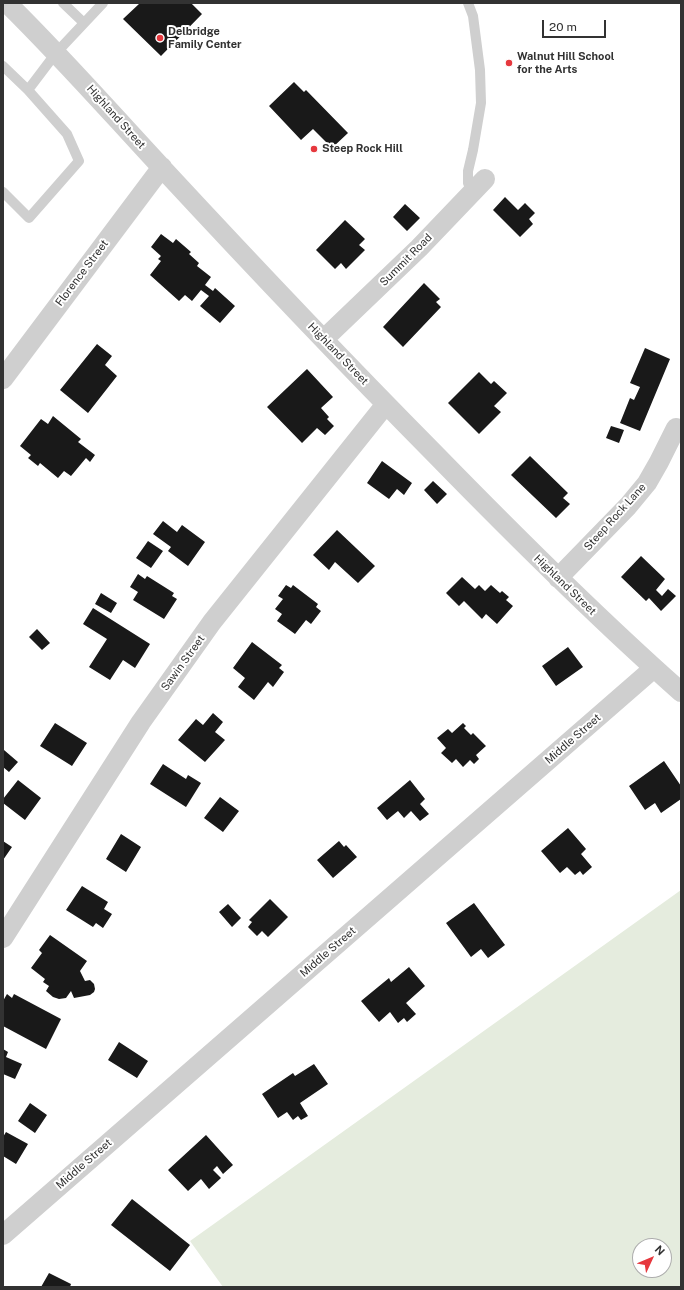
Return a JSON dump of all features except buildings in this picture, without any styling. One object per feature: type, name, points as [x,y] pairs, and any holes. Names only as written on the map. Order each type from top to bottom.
[{"type":"street","name":"Highland Street","points":[[7,3],[56,53],[386,404],[558,578],[681,692]]},
{"type":"street","name":"Florence Street","points":[[3,379],[162,167]]},
{"type":"street","name":"Summit Road","points":[[324,339],[419,248],[478,186]]},
{"type":"street","name":"Sawin Street","points":[[3,938],[137,728],[184,660],[212,622],[386,404]]},
{"type":"street","name":"Steep Rock Lane","points":[[558,578],[628,506],[647,483],[676,428]]},
{"type":"street","name":"Middle Street","points":[[3,1235],[654,668]]},
{"type":"lane","points":[[63,3],[84,23]]},
{"type":"lane","points":[[28,90],[56,53],[103,3]]},
{"type":"lane","points":[[468,3],[473,16],[480,70],[480,96],[477,126],[468,171],[468,183],[478,186]]},
{"type":"lane","points":[[3,66],[28,90],[67,134],[79,161],[29,218],[3,192]]},
{"type":"shaded area","points":[[681,890],[681,1287],[223,1287],[190,1241]]},
{"type":"place","name":"Delbridge Family Center","points":[[160,38]]},
{"type":"place","name":"Walnut Hill School for the Arts","points":[[509,63]]},
{"type":"place","name":"Steep Rock Hill","points":[[314,149]]}]
